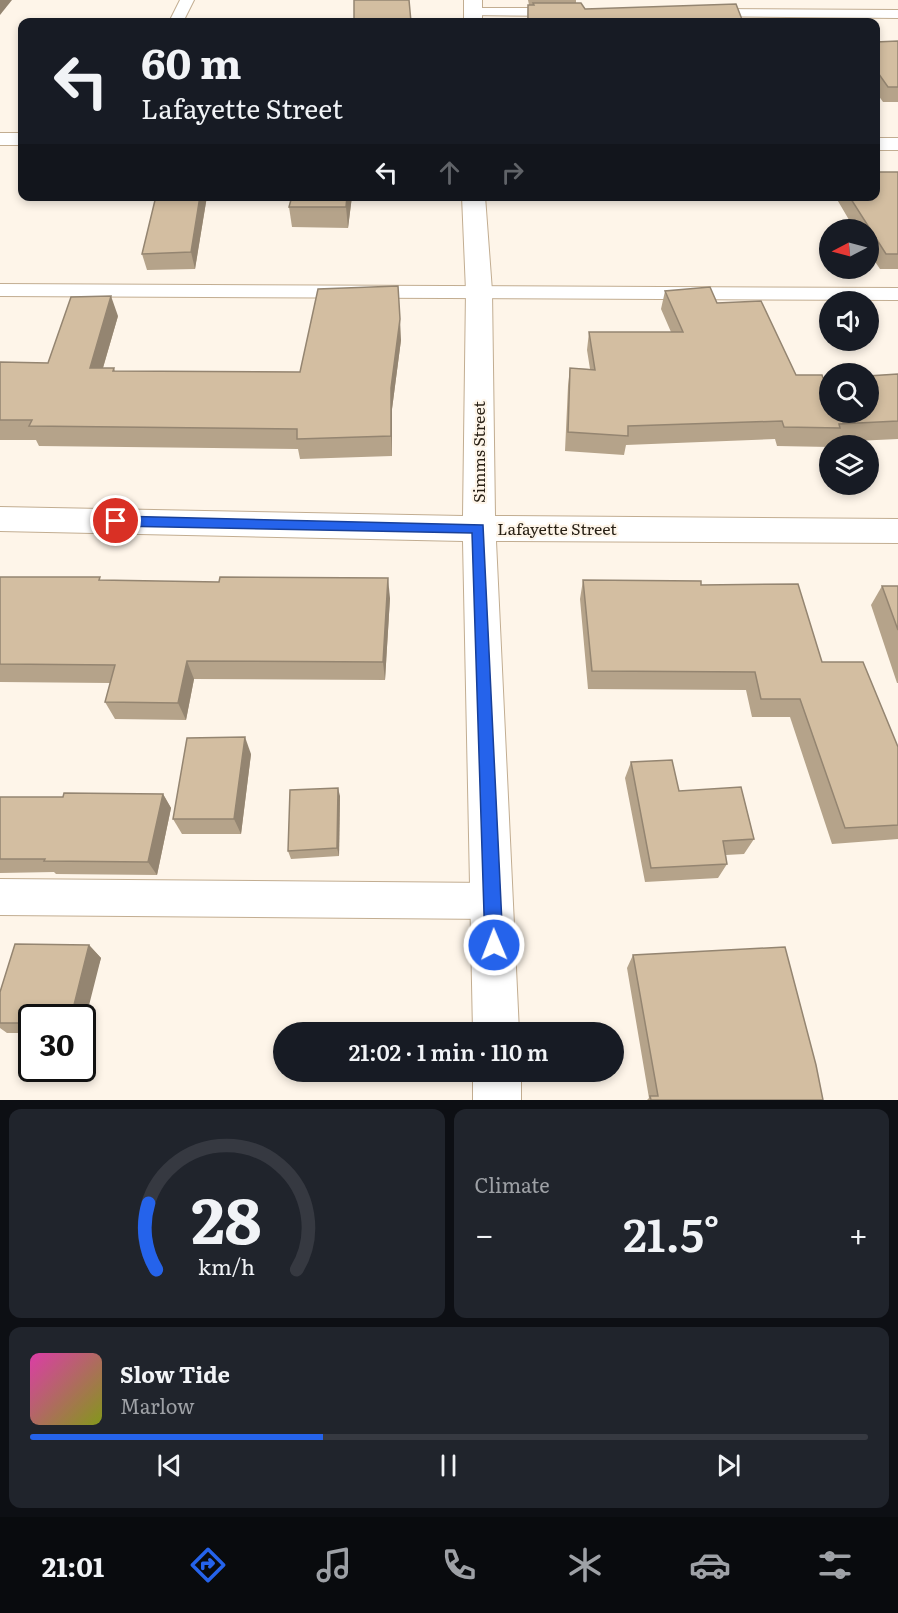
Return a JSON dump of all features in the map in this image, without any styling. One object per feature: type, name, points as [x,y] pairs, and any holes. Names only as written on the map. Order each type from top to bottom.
[{"type":"street","points":[[0,139],[18,139]]},
{"type":"street","points":[[880,144],[898,144]]},
{"type":"street","name":"Simms Street","points":[[473,201],[478,291],[479,528],[496,1022]]},
{"type":"street","name":"Lafayette Street","points":[[0,519],[479,528],[898,531]]},
{"type":"street","points":[[497,1082],[497,1100]]},
{"type":"lane","points":[[178,18],[186,0]]},
{"type":"lane","points":[[473,11],[578,12]]},
{"type":"lane","points":[[685,13],[898,14]]},
{"type":"lane","points":[[0,290],[898,294]]},
{"type":"lane","points":[[0,897],[493,901]]},
{"type":"building","points":[[354,0],[409,0],[411,18],[354,18]]},
{"type":"building","points":[[533,3],[581,3],[585,9],[736,4],[741,18],[528,18],[528,5],[534,5]]},
{"type":"building","points":[[898,41],[898,87],[888,87],[880,76],[880,42]]},
{"type":"building","points":[[880,172],[898,172],[898,254],[886,254],[879,243],[879,219],[864,219],[852,201],[880,201]]},
{"type":"building","points":[[155,201],[199,201],[191,252],[142,254]]},
{"type":"building","points":[[291,201],[347,201],[346,207],[289,207]]},
{"type":"building","points":[[398,286],[400,319],[391,388],[391,436],[297,439],[297,429],[29,426],[32,420],[0,420],[0,362],[48,363],[71,297],[111,296],[90,368],[114,368],[113,371],[300,372],[318,289]]},
{"type":"building","points":[[710,287],[717,303],[761,301],[796,375],[819,375],[819,423],[859,423],[839,424],[840,428],[784,427],[782,421],[628,426],[628,436],[568,432],[570,368],[595,370],[589,332],[683,332],[665,291]]},
{"type":"building","points":[[898,374],[898,421],[879,422],[879,375]]},
{"type":"building","points":[[0,577],[100,577],[99,580],[219,582],[220,577],[388,578],[383,662],[187,661],[178,703],[105,702],[115,665],[0,664]]},
{"type":"building","points":[[583,580],[701,581],[701,585],[798,584],[822,662],[863,662],[898,747],[898,825],[845,828],[800,699],[761,699],[755,672],[592,671]]},
{"type":"building","points":[[882,586],[898,586],[898,630]]},
{"type":"building","points":[[245,737],[234,819],[173,819],[187,738]]},
{"type":"building","points":[[672,760],[679,791],[741,787],[754,839],[723,841],[727,864],[651,868],[631,762]]},
{"type":"building","points":[[338,788],[337,848],[288,851],[290,790]]},
{"type":"building","points":[[64,793],[163,794],[148,862],[0,859],[0,797],[63,797]]},
{"type":"building","points":[[15,944],[89,945],[74,1004],[18,1004],[18,1023],[0,1023],[0,992]]},
{"type":"building","points":[[785,947],[823,1100],[651,1100],[650,1096],[658,1096],[633,955]]},
{"type":"route","points":[[116,521],[479,528],[494,945]]}]
